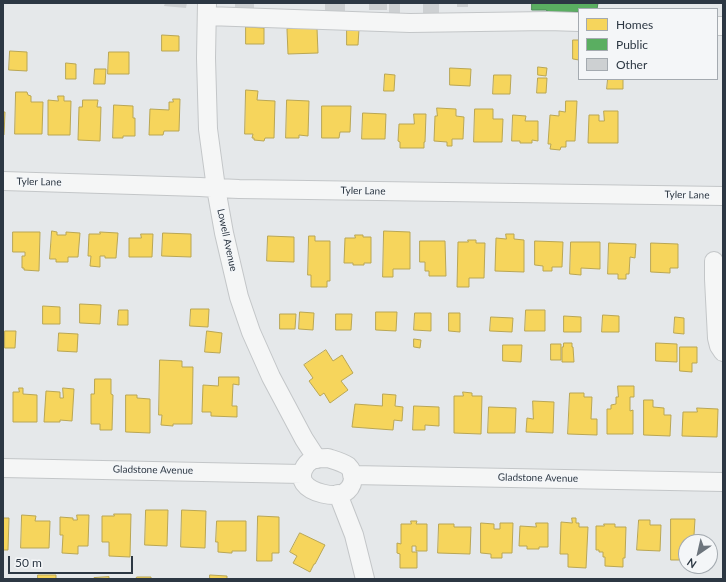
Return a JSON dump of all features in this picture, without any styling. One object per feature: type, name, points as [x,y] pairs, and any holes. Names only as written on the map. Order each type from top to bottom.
[{"type":"street","points":[[207,10],[410,23],[578,22]]},
{"type":"street","name":"Lowell Avenue","points":[[207,10],[206,58],[208,129],[224,233],[239,297],[251,332],[271,377],[304,439],[317,459]]},
{"type":"street","name":"Tyler Lane","points":[[3,181],[200,186],[216,188],[723,196]]},
{"type":"street","points":[[714,261],[719,279],[716,338],[723,352]]},
{"type":"street","points":[[328,458],[348,466],[352,473],[353,481],[351,487],[341,494],[329,495],[319,493],[310,488],[304,483],[302,474],[306,464],[314,459],[317,459],[328,458]]},
{"type":"street","name":"Gladstone Avenue","points":[[3,468],[302,474]]},
{"type":"street","name":"Gladstone Avenue","points":[[352,475],[723,482]]},
{"type":"street","points":[[338,494],[354,535],[364,579]]},
{"type":"building: Homes","points":[[246,27],[264,28],[264,44],[246,44]]},
{"type":"building: Homes","points":[[317,28],[318,53],[288,54],[287,29]]},
{"type":"building: Homes","points":[[347,29],[359,29],[358,45],[347,45]]},
{"type":"building: Homes","points":[[162,35],[179,36],[179,51],[162,51]]},
{"type":"building: Homes","points":[[573,40],[578,40],[578,60],[573,59]]},
{"type":"building: Homes","points":[[10,51],[27,52],[27,71],[9,70]]},
{"type":"building: Homes","points":[[109,52],[129,52],[129,74],[108,74]]},
{"type":"building: Homes","points":[[66,63],[76,64],[76,79],[66,79]]},
{"type":"building: Homes","points":[[538,67],[547,68],[546,76],[538,75]]},
{"type":"building: Homes","points":[[450,68],[471,69],[470,86],[450,85]]},
{"type":"building: Homes","points":[[95,69],[106,69],[105,84],[94,84]]},
{"type":"building: Homes","points":[[385,74],[395,75],[394,91],[384,91]]},
{"type":"building: Homes","points":[[494,75],[511,75],[510,94],[493,94]]},
{"type":"building: Homes","points":[[538,78],[547,78],[546,93],[537,93]]},
{"type":"building: Homes","points":[[608,80],[623,80],[623,89],[607,89]]},
{"type":"building: Homes","points":[[246,90],[258,91],[257,100],[275,101],[274,138],[265,138],[264,141],[254,140],[254,138],[252,138],[253,134],[245,134]]},
{"type":"building: Homes","points":[[16,92],[27,92],[28,95],[31,96],[31,102],[43,102],[42,134],[15,134]]},
{"type":"building: Homes","points":[[58,96],[64,96],[64,101],[71,101],[70,135],[48,135],[48,100],[58,101]]},
{"type":"building: Homes","points":[[173,99],[180,99],[179,131],[164,131],[163,135],[149,135],[150,109],[169,110],[169,102],[173,102]]},
{"type":"building: Homes","points":[[83,100],[98,100],[97,107],[101,107],[100,141],[78,140],[79,107],[82,107]]},
{"type":"building: Homes","points":[[287,100],[309,101],[308,136],[299,135],[299,138],[286,138]]},
{"type":"building: Homes","points":[[566,101],[577,101],[575,141],[566,141],[566,147],[561,147],[560,150],[550,149],[551,144],[548,144],[550,115],[559,116],[559,111],[565,112]]},
{"type":"building: Homes","points":[[114,105],[133,106],[135,136],[113,138]]},
{"type":"building: Homes","points":[[322,106],[351,106],[350,132],[340,132],[339,138],[322,138]]},
{"type":"building: Homes","points":[[437,108],[456,109],[456,116],[464,117],[463,139],[452,139],[452,146],[447,146],[447,142],[434,141],[435,116],[437,116]]},
{"type":"building: Homes","points":[[475,109],[493,109],[493,119],[503,119],[502,142],[474,142]]},
{"type":"building: Homes","points":[[604,111],[618,111],[618,143],[588,143],[589,115],[599,115],[599,121],[604,121]]},
{"type":"building: Homes","points":[[3,112],[5,112],[4,135],[3,135]]},
{"type":"building: Homes","points":[[363,113],[386,114],[385,139],[362,139]]},
{"type":"building: Homes","points":[[414,114],[426,114],[424,148],[400,148],[400,142],[398,141],[399,124],[414,124]]},
{"type":"building: Homes","points":[[513,115],[526,116],[525,121],[538,121],[538,141],[532,140],[532,143],[520,143],[520,141],[512,141]]},
{"type":"building: Homes","points":[[52,231],[57,232],[57,235],[66,235],[66,232],[80,233],[78,257],[68,257],[68,262],[56,262],[56,259],[50,259]]},
{"type":"building: Homes","points":[[384,231],[410,232],[410,269],[393,269],[393,277],[383,277]]},
{"type":"building: Homes","points":[[13,232],[40,232],[39,271],[24,270],[24,268],[22,268],[22,256],[25,256],[25,252],[13,252]]},
{"type":"building: Homes","points":[[100,232],[118,233],[116,258],[105,258],[105,256],[100,256],[100,267],[90,266],[91,256],[88,256],[89,234],[100,234]]},
{"type":"building: Homes","points":[[163,233],[191,234],[191,257],[162,256]]},
{"type":"building: Homes","points":[[141,234],[153,234],[152,257],[129,257],[129,238],[141,238]]},
{"type":"building: Homes","points":[[506,234],[514,234],[514,239],[524,240],[524,272],[495,271],[496,238],[506,239]]},
{"type":"building: Homes","points":[[355,235],[371,237],[371,263],[364,263],[364,265],[353,265],[353,263],[344,263],[345,238],[355,238]]},
{"type":"building: Homes","points":[[268,236],[294,237],[294,262],[267,261]]},
{"type":"building: Homes","points":[[309,236],[315,236],[315,241],[330,241],[330,281],[327,281],[327,287],[311,287],[311,275],[308,275]]},
{"type":"building: Homes","points":[[468,240],[476,240],[476,243],[485,243],[484,278],[469,278],[469,287],[457,287],[458,242],[468,242]]},
{"type":"building: Homes","points":[[420,241],[445,241],[446,276],[429,276],[429,271],[425,271],[425,262],[420,262]]},
{"type":"building: Homes","points":[[535,241],[563,242],[562,267],[552,267],[552,271],[543,271],[543,266],[535,265]]},
{"type":"building: Homes","points":[[571,242],[600,242],[600,269],[581,268],[581,275],[570,274]]},
{"type":"building: Homes","points":[[609,243],[636,244],[635,258],[630,257],[629,274],[626,274],[626,279],[618,279],[618,274],[608,274]]},
{"type":"building: Homes","points":[[651,243],[678,244],[678,268],[670,268],[670,273],[651,272]]},
{"type":"building: Homes","points":[[80,304],[101,305],[100,324],[80,323]]},
{"type":"building: Homes","points":[[43,306],[60,307],[60,324],[43,324]]},
{"type":"building: Homes","points":[[191,309],[209,309],[208,327],[190,326]]},
{"type":"building: Homes","points":[[119,310],[128,310],[128,325],[118,325]]},
{"type":"building: Homes","points":[[526,310],[545,310],[545,331],[525,331]]},
{"type":"building: Homes","points":[[300,312],[314,313],[313,330],[299,329]]},
{"type":"building: Homes","points":[[376,312],[397,312],[396,331],[376,330]]},
{"type":"building: Homes","points":[[415,313],[431,313],[431,331],[414,330]]},
{"type":"building: Homes","points":[[449,313],[460,313],[460,332],[449,331]]},
{"type":"building: Homes","points":[[280,314],[296,314],[295,329],[280,329]]},
{"type":"building: Homes","points":[[336,314],[352,314],[351,330],[336,330]]},
{"type":"building: Homes","points":[[603,315],[619,316],[619,332],[602,332]]},
{"type":"building: Homes","points":[[564,316],[581,317],[581,332],[564,332]]},
{"type":"building: Homes","points":[[491,317],[513,318],[512,332],[490,331]]},
{"type":"building: Homes","points":[[675,317],[684,318],[684,334],[674,333]]},
{"type":"building: Homes","points":[[5,331],[16,331],[15,348],[5,348]]},
{"type":"building: Homes","points":[[207,331],[222,333],[220,353],[205,352]]},
{"type":"building: Homes","points":[[59,333],[78,334],[77,352],[58,351]]},
{"type":"building: Homes","points":[[414,339],[421,340],[420,348],[414,347]]},
{"type":"building: Homes","points":[[564,343],[572,343],[574,362],[562,362],[562,347]]},
{"type":"building: Homes","points":[[656,343],[677,344],[677,362],[656,361]]},
{"type":"building: Homes","points":[[551,344],[561,344],[561,360],[551,360]]},
{"type":"building: Homes","points":[[503,345],[522,345],[521,362],[503,361]]},
{"type":"building: Homes","points":[[680,347],[697,347],[697,363],[692,363],[692,372],[680,371]]},
{"type":"building: Homes","points":[[326,350],[333,361],[342,355],[353,373],[341,381],[348,390],[330,403],[324,393],[320,396],[309,381],[313,378],[304,365]]},
{"type":"building: Homes","points":[[160,360],[182,361],[182,367],[193,367],[192,424],[173,424],[173,426],[161,425],[162,415],[159,415]]},
{"type":"building: Homes","points":[[219,377],[239,377],[239,385],[233,384],[232,406],[237,406],[237,417],[211,416],[211,412],[202,412],[203,385],[218,386]]},
{"type":"building: Homes","points":[[95,379],[111,379],[111,394],[113,395],[112,430],[100,430],[100,424],[91,424],[91,394],[94,394]]},
{"type":"building: Homes","points":[[618,386],[634,386],[634,397],[630,397],[630,411],[633,410],[633,434],[607,434],[607,409],[611,409],[611,405],[616,404],[616,397],[618,397]]},
{"type":"building: Homes","points":[[19,388],[23,388],[23,394],[37,395],[37,422],[13,422],[13,392],[19,392]]},
{"type":"building: Homes","points":[[63,388],[74,389],[72,421],[60,420],[60,422],[44,422],[46,391],[60,392],[60,398],[63,398]]},
{"type":"building: Homes","points":[[463,392],[472,393],[472,396],[482,396],[481,434],[454,433],[454,396],[463,396]]},
{"type":"building: Homes","points":[[570,393],[584,393],[584,397],[592,397],[591,419],[597,419],[597,435],[568,434]]},
{"type":"building: Homes","points":[[383,394],[396,395],[395,406],[403,407],[402,421],[394,420],[393,430],[352,427],[355,404],[382,406]]},
{"type":"building: Homes","points":[[126,395],[137,395],[137,398],[150,399],[150,433],[126,432]]},
{"type":"building: Homes","points":[[644,400],[653,400],[653,407],[664,408],[664,415],[671,415],[670,436],[644,435]]},
{"type":"building: Homes","points":[[533,401],[554,402],[553,433],[526,432],[527,418],[533,419]]},
{"type":"building: Homes","points":[[414,406],[439,407],[439,426],[425,425],[425,430],[413,430]]},
{"type":"building: Homes","points":[[489,407],[516,408],[515,433],[488,433]]},
{"type":"building: Homes","points":[[697,408],[718,409],[717,437],[682,436],[683,412],[697,412]]},
{"type":"building: Homes","points":[[146,510],[168,510],[167,546],[145,545]]},
{"type":"building: Homes","points":[[182,510],[206,511],[205,548],[181,547]]},
{"type":"building: Homes","points":[[114,514],[131,514],[130,557],[109,556],[109,542],[102,542],[102,516],[114,516]]},
{"type":"building: Homes","points":[[22,515],[36,516],[35,521],[50,521],[49,548],[21,548]]},
{"type":"building: Homes","points":[[77,515],[89,515],[88,546],[78,546],[78,554],[62,553],[63,535],[60,535],[60,517],[73,518],[73,520],[77,520]]},
{"type":"building: Homes","points":[[258,516],[279,517],[279,553],[272,553],[272,561],[257,561]]},
{"type":"building: Homes","points":[[3,518],[9,518],[8,550],[3,550]]},
{"type":"building: Homes","points":[[572,518],[576,518],[576,523],[579,523],[579,527],[588,527],[586,568],[568,567],[568,554],[560,554],[561,522],[572,523]]},
{"type":"building: Homes","points":[[671,519],[695,519],[694,534],[678,534],[678,560],[671,560]]},
{"type":"building: Homes","points":[[639,520],[650,520],[650,525],[661,525],[660,551],[637,550]]},
{"type":"building: Homes","points":[[217,521],[246,521],[246,551],[232,551],[232,553],[218,552],[218,542],[216,542]]},
{"type":"building: Homes","points":[[411,521],[417,521],[416,524],[427,524],[427,551],[416,551],[416,546],[412,546],[412,552],[417,552],[417,568],[400,568],[400,554],[397,553],[397,543],[401,544],[401,524],[411,524]]},
{"type":"building: Homes","points":[[481,523],[494,524],[494,529],[500,529],[500,523],[513,523],[512,553],[502,553],[502,558],[491,558],[491,554],[481,553]]},
{"type":"building: Homes","points":[[536,523],[548,523],[548,547],[527,549],[527,546],[519,546],[520,526],[536,527]]},
{"type":"building: Homes","points":[[439,524],[454,524],[454,527],[471,527],[470,554],[438,553]]},
{"type":"building: Homes","points":[[604,524],[615,524],[615,527],[626,527],[625,558],[623,558],[623,567],[605,566],[605,557],[603,557],[603,552],[596,550],[596,526],[604,526]]},
{"type":"building: Homes","points":[[300,533],[325,545],[310,572],[293,563],[297,556],[290,552]]},
{"type":"building: Homes","points":[[38,575],[56,575],[56,579],[38,579]]},
{"type":"building: Homes","points":[[210,575],[227,576],[227,579],[210,579]]},
{"type":"building: Homes","points":[[109,577],[109,579],[94,579],[94,578]]},
{"type":"building: Homes","points":[[137,577],[151,577],[151,579],[136,579]]},
{"type":"building: Public","points":[[532,3],[598,3],[597,8],[578,8],[578,12],[549,12],[546,10],[532,10]]},
{"type":"building: Other","points":[[165,3],[187,3],[186,8],[164,6]]},
{"type":"building: Other","points":[[235,3],[254,3],[254,9],[235,8]]},
{"type":"building: Other","points":[[325,3],[345,3],[345,12],[325,12]]},
{"type":"building: Other","points":[[369,3],[387,3],[387,10],[369,10]]},
{"type":"building: Other","points":[[389,3],[400,3],[400,14],[389,13]]},
{"type":"building: Other","points":[[423,3],[439,3],[439,15],[423,14]]},
{"type":"building: Other","points":[[457,3],[468,3],[468,7],[457,7]]}]
